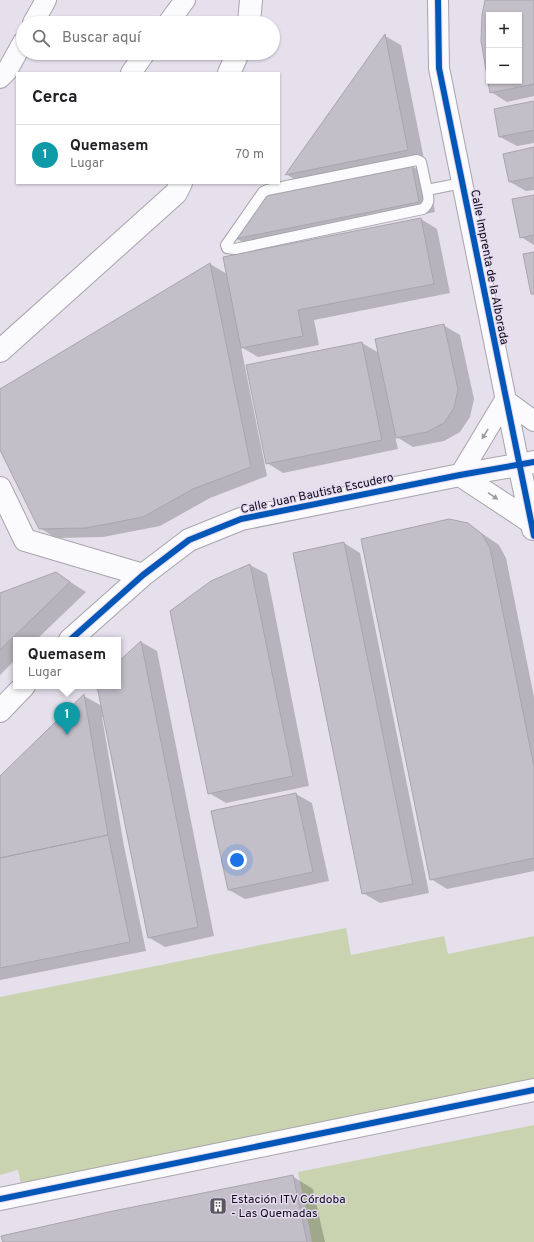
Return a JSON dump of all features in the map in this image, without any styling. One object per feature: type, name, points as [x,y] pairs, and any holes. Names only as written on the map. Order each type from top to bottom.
[{"type":"street","points":[[37,16],[46,0]]},
{"type":"street","points":[[173,16],[185,0]]},
{"type":"street","points":[[250,16],[252,0]]},
{"type":"street","name":"Calle Imprenta de la Alborada","points":[[438,0],[439,68],[505,400],[526,463],[533,526]]},
{"type":"street","points":[[0,78],[7,71],[16,55]]},
{"type":"street","points":[[131,72],[140,60]]},
{"type":"street","points":[[229,72],[235,60]]},
{"type":"street","points":[[0,351],[176,193],[180,184]]},
{"type":"street","points":[[533,526],[460,475],[505,400],[534,421]]},
{"type":"street","name":"Calle Juan Bautista Escudero","points":[[73,637],[143,575],[189,540],[241,519],[526,463]]},
{"type":"street","points":[[0,488],[25,540],[143,575]]},
{"type":"street","points":[[0,710],[21,689]]},
{"type":"street","points":[[0,1199],[534,1090]]},
{"type":"lane","points":[[417,160],[421,162],[427,190],[429,200],[428,205],[423,209],[235,249],[227,248],[226,245],[264,192],[267,190],[417,160]]},
{"type":"lane","points":[[427,190],[462,183]]},
{"type":"green space","points":[[346,928],[351,955],[444,936],[448,954],[534,936],[534,1081],[21,1185],[18,1170],[0,1175],[0,997]]},
{"type":"green space","points":[[534,1125],[534,1242],[312,1242],[298,1172]]},
{"type":"building","points":[[485,0],[534,0],[534,84],[490,93],[488,84],[522,84],[522,12],[486,12],[486,70],[481,41],[482,15]]},
{"type":"building","points":[[385,34],[408,150],[285,175]]},
{"type":"building","points":[[534,101],[534,130],[499,137],[494,109]]},
{"type":"building","points":[[534,147],[534,177],[509,182],[503,154]]},
{"type":"building","points":[[412,165],[419,202],[235,239],[268,194]]},
{"type":"building","points":[[534,195],[534,235],[520,238],[512,199]]},
{"type":"building","points":[[421,218],[434,284],[298,310],[303,336],[241,348],[223,257]]},
{"type":"building","points":[[534,252],[534,294],[531,294],[523,254]]},
{"type":"building","points":[[210,263],[251,467],[193,489],[143,517],[86,528],[39,529],[0,450],[0,389]]},
{"type":"building","points":[[444,324],[458,389],[454,408],[444,423],[427,432],[396,438],[375,339]]},
{"type":"building","points":[[362,342],[382,440],[266,464],[246,365]]},
{"type":"building","points":[[449,519],[468,523],[482,534],[490,548],[534,767],[534,858],[430,880],[361,539]]},
{"type":"building","points":[[344,542],[413,884],[362,894],[293,553]]},
{"type":"building","points":[[250,564],[293,776],[208,794],[170,611],[211,581]]},
{"type":"building","points":[[56,572],[70,582],[0,650],[0,593]]},
{"type":"building","points":[[141,641],[198,927],[148,938],[98,689],[121,689],[121,659]]},
{"type":"building","points":[[84,694],[108,835],[0,858],[0,776]]},
{"type":"building","points":[[296,793],[313,872],[228,890],[211,811]]},
{"type":"building","points":[[108,835],[130,942],[0,968],[0,858]]},
{"type":"building","name":"Estación ITV Córdoba - Las Quemadas","points":[[293,1175],[307,1242],[3,1242],[1,1236],[113,1211]]},
{"type":"cycle path","points":[[438,0],[439,68],[534,536]]},
{"type":"cycle path","points":[[73,637],[143,575],[189,540],[241,519],[460,475],[534,462]]},
{"type":"cycle path","points":[[0,1199],[534,1090]]},
{"type":"place","name":"Quemasem","points":[[67,735]]},
{"type":"place","name":"Estación ITV Córdoba - Las Quemadas","points":[[218,1206]]}]
